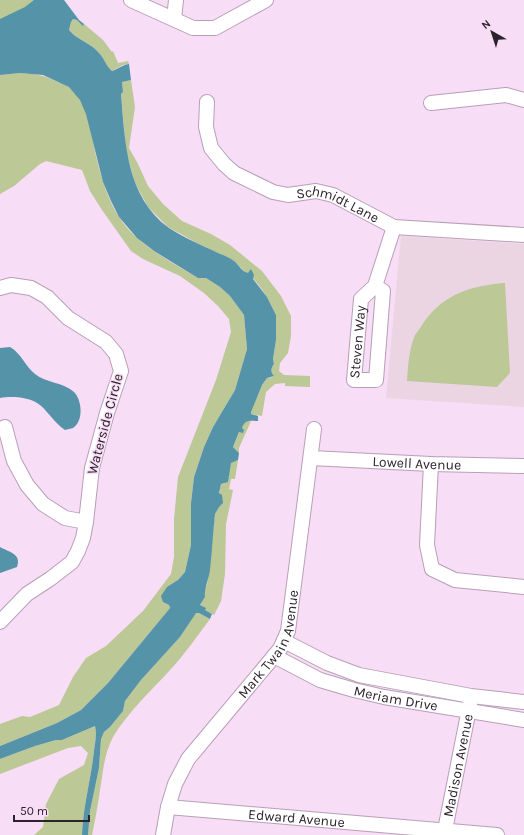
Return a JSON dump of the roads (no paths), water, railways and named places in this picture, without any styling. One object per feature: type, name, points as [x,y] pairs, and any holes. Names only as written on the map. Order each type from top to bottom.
[{"type":"street","points":[[131,0],[193,28],[215,28],[266,0]]},
{"type":"street","points":[[174,19],[176,0]]},
{"type":"street","points":[[431,103],[506,95],[524,100]]},
{"type":"street","name":"Schmidt Lane","points":[[207,102],[206,127],[210,148],[234,173],[272,192],[288,195],[316,191],[333,195],[394,227],[524,235]]},
{"type":"street","name":"Steven Way","points":[[375,286],[384,291],[376,380],[354,380],[361,300],[375,286],[394,227]]},
{"type":"street","name":"Waterside Circle","points":[[0,288],[11,285],[31,288],[47,297],[68,318],[106,342],[116,354],[121,371],[107,413],[92,468],[86,522],[83,538],[78,551],[72,562],[27,594],[0,622]]},
{"type":"street","points":[[5,427],[14,462],[27,484],[43,504],[65,518],[86,522]]},
{"type":"street","name":"Mark Twain Avenue","points":[[163,835],[168,807],[175,784],[188,760],[280,649],[288,631],[314,429]]},
{"type":"street","name":"Lowell Avenue","points":[[311,458],[431,464],[524,466]]},
{"type":"street","points":[[431,464],[427,545],[432,569],[455,580],[524,587]]},
{"type":"street","name":"Meriam Drive","points":[[284,640],[327,663],[359,675],[471,696],[524,702]]},
{"type":"street","name":"Meriam Drive","points":[[274,656],[320,680],[354,690],[468,712],[524,720]]},
{"type":"street","name":"Madison Avenue","points":[[445,833],[471,696]]},
{"type":"street","name":"Edward Avenue","points":[[168,807],[445,833],[497,835]]},
{"type":"water","points":[[34,0],[64,0],[79,20],[84,24],[83,26],[77,20],[73,19],[69,30],[72,33],[96,50],[112,71],[129,64],[131,80],[122,82],[123,92],[121,94],[124,131],[130,167],[136,185],[144,201],[155,215],[169,228],[231,259],[242,270],[248,273],[251,269],[254,275],[253,279],[267,297],[276,315],[276,340],[273,359],[274,364],[271,370],[274,376],[267,378],[262,385],[251,412],[251,414],[258,416],[258,421],[246,422],[242,428],[244,430],[243,433],[239,432],[233,447],[239,453],[238,460],[231,463],[228,482],[221,484],[219,493],[222,495],[223,503],[215,514],[210,570],[205,597],[200,605],[212,614],[210,619],[196,613],[180,637],[141,680],[125,701],[123,711],[104,732],[101,739],[99,768],[90,811],[88,835],[82,835],[93,762],[96,732],[95,726],[62,740],[56,740],[35,746],[0,759],[0,746],[57,723],[81,710],[108,683],[170,608],[169,605],[163,602],[161,596],[167,587],[178,580],[185,572],[191,545],[191,503],[194,477],[204,447],[213,427],[235,390],[247,349],[244,315],[230,296],[206,278],[198,278],[154,251],[137,238],[119,217],[103,182],[86,114],[80,100],[69,87],[43,75],[20,73],[0,75],[0,19],[25,7]]},
{"type":"water","points":[[10,347],[39,377],[65,386],[74,392],[79,400],[81,410],[77,425],[73,428],[65,430],[57,424],[44,408],[29,399],[9,397],[0,398],[0,348]]},
{"type":"water","points":[[0,547],[16,556],[18,559],[17,567],[0,573]]}]
